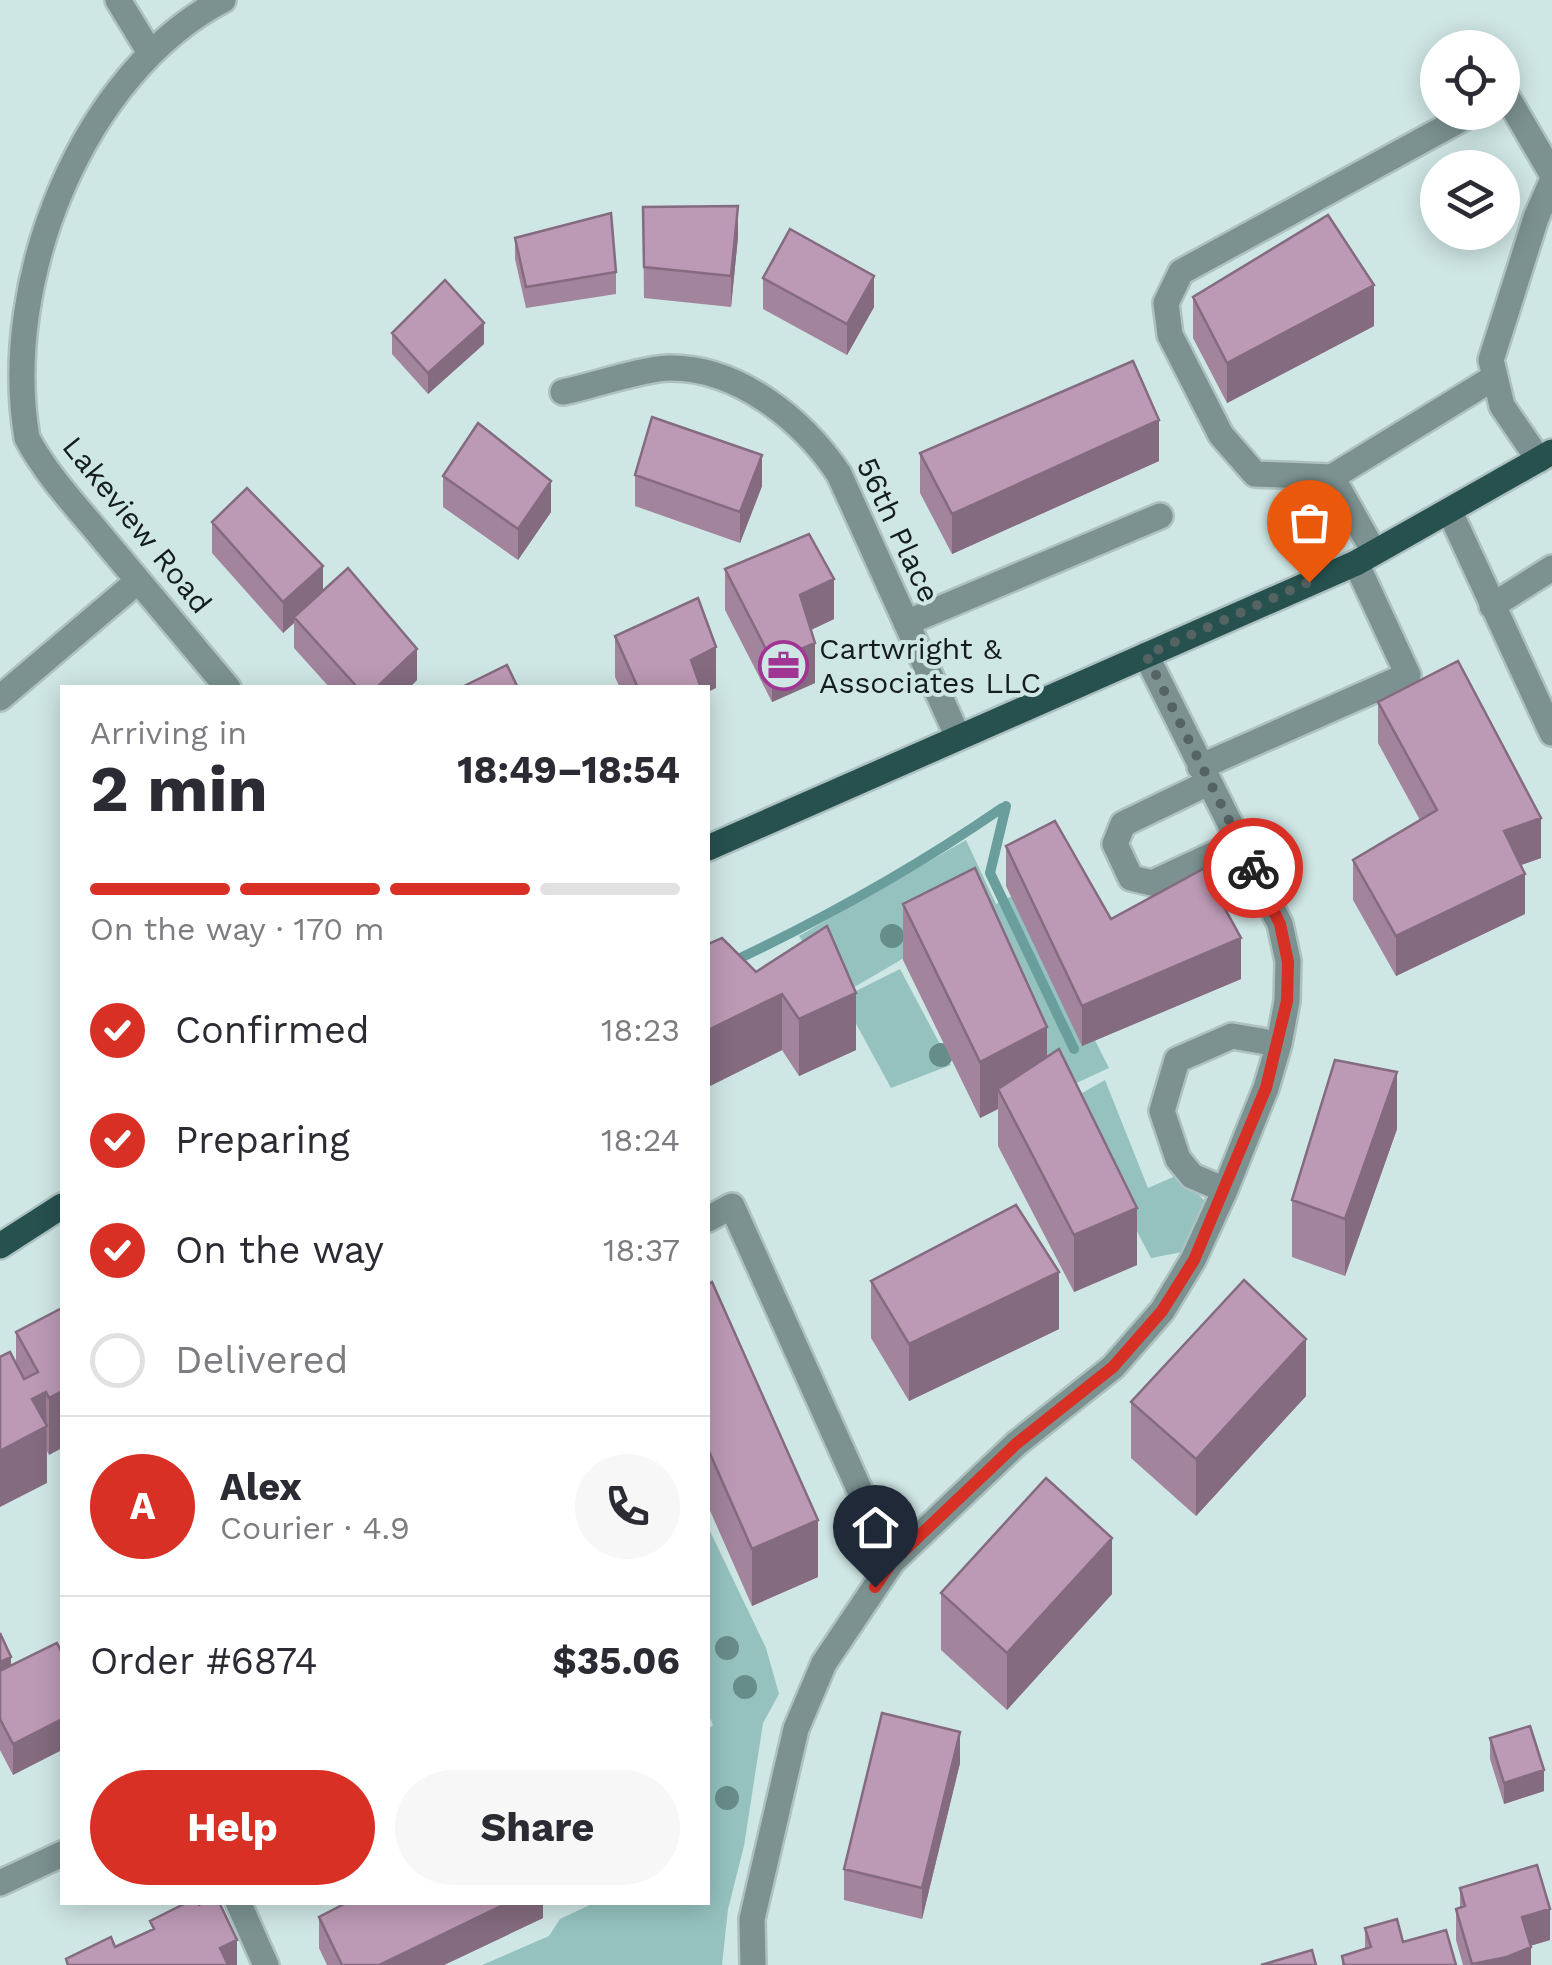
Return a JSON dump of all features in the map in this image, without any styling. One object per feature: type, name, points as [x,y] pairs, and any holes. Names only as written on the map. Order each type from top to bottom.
[{"type":"main road","points":[[710,847],[1365,557],[1548,455]]},
{"type":"main road","points":[[0,1246],[60,1207]]},
{"type":"street","points":[[118,0],[149,51]]},
{"type":"street","points":[[18,238],[42,184],[90,113],[149,51],[224,0]]},
{"type":"street","points":[[1520,120],[1552,178],[1491,360],[1502,406],[1548,455]]},
{"type":"street","points":[[1441,130],[1181,272],[1166,302],[1170,335],[1221,435],[1255,474],[1332,478],[1495,377]]},
{"type":"street","name":"Lakeview Road","points":[[4,294],[4,365],[26,436],[55,482],[225,685]]},
{"type":"street","name":"56th Place","points":[[564,392],[667,368],[702,372],[732,383],[788,415],[824,451],[839,474],[958,737]]},
{"type":"street","points":[[1240,842],[1152,883],[1131,878],[1115,844],[1123,824],[1204,775],[1408,674],[1332,478]]},
{"type":"street","points":[[1450,512],[1552,733]]},
{"type":"street","points":[[906,623],[1160,516]]},
{"type":"street","points":[[1492,606],[1552,568]]},
{"type":"street","points":[[0,698],[138,581]]},
{"type":"street","points":[[753,1965],[752,1919],[796,1729],[824,1663],[892,1562],[1016,1444],[1113,1367],[1162,1311],[1194,1260],[1226,1190],[1280,1044],[1288,962],[1280,924],[1146,655]]},
{"type":"street","points":[[1226,1190],[1192,1176],[1178,1159],[1162,1112],[1177,1060],[1232,1036],[1280,1044]]},
{"type":"street","points":[[710,1218],[732,1206],[892,1562]]},
{"type":"street","points":[[0,1884],[60,1855]]},
{"type":"street","points":[[239,1905],[266,1965]]},
{"type":"shaded area","points":[[966,840],[996,904],[1020,892],[1109,1068],[1057,1092],[969,920],[839,996],[799,936]]},
{"type":"shaded area","points":[[900,969],[951,1065],[891,1088],[842,998]]},
{"type":"shaded area","points":[[1105,1080],[1148,1188],[1178,1175],[1206,1202],[1182,1252],[1151,1258],[1068,1101]]},
{"type":"shaded area","points":[[710,1531],[766,1648],[779,1694],[763,1723],[744,1846],[728,1909],[722,1965],[482,1965],[549,1936],[560,1919],[590,1905],[710,1905]]},
{"type":"building","points":[[738,206],[731,276],[644,267],[643,207]]},
{"type":"building","points":[[611,213],[616,272],[526,287],[515,238]]},
{"type":"building","points":[[1328,215],[1374,285],[1227,363],[1193,297]]},
{"type":"building","points":[[790,229],[874,276],[847,324],[763,278]]},
{"type":"building","points":[[445,280],[484,323],[428,373],[392,333]]},
{"type":"building","points":[[1133,361],[1159,420],[952,514],[920,453]]},
{"type":"building","points":[[652,417],[762,455],[740,512],[635,475]]},
{"type":"building","points":[[478,423],[551,481],[518,529],[443,476]]},
{"type":"building","points":[[247,488],[323,566],[283,602],[212,522]]},
{"type":"building","points":[[809,534],[834,579],[800,595],[815,643],[772,661],[725,569]]},
{"type":"building","points":[[348,568],[417,649],[379,685],[355,685],[294,617]]},
{"type":"building","points":[[698,598],[716,647],[691,660],[700,685],[637,685],[615,636]]},
{"type":"building","points":[[1458,661],[1541,818],[1504,831],[1525,874],[1396,936],[1353,860],[1437,810],[1378,702]]},
{"type":"building","points":[[507,665],[517,685],[466,685]]},
{"type":"building","points":[[1055,821],[1111,919],[1203,869],[1241,938],[1082,1006],[1006,846]]},
{"type":"building","points":[[975,868],[1047,1027],[980,1062],[903,904]]},
{"type":"building","points":[[827,926],[856,993],[799,1019],[782,994],[710,1029],[710,943],[722,938],[756,972]]},
{"type":"building","points":[[1059,1049],[1137,1208],[1074,1235],[998,1089]]},
{"type":"building","points":[[1335,1060],[1397,1072],[1345,1219],[1292,1200]]},
{"type":"building","points":[[1016,1205],[1059,1272],[909,1344],[871,1281]]},
{"type":"building","points":[[1244,1280],[1306,1339],[1196,1459],[1131,1402]]},
{"type":"building","points":[[710,1283],[818,1520],[752,1549],[710,1454]]},
{"type":"building","points":[[60,1309],[60,1392],[49,1398],[46,1392],[32,1399],[47,1426],[0,1451],[0,1357],[10,1352],[24,1379],[38,1372],[16,1332]]},
{"type":"building","points":[[1046,1478],[1112,1538],[1007,1653],[941,1593]]},
{"type":"building","points":[[0,1633],[11,1657],[0,1662]]},
{"type":"building","points":[[57,1643],[60,1720],[13,1744],[0,1719],[0,1671]]},
{"type":"building","points":[[882,1713],[960,1732],[922,1888],[844,1869]]},
{"type":"building","points":[[1530,1726],[1544,1770],[1504,1783],[1490,1738]]},
{"type":"building","points":[[1537,1865],[1550,1909],[1522,1917],[1531,1947],[1472,1964],[1456,1909],[1465,1906],[1460,1888]]},
{"type":"building","points":[[182,1905],[220,1905],[237,1940],[220,1948],[228,1965],[68,1965],[66,1959],[111,1937],[115,1947],[154,1929],[150,1921]]},
{"type":"building","points":[[342,1905],[503,1905],[379,1965],[342,1965],[319,1917]]},
{"type":"building","points":[[1397,1919],[1403,1942],[1446,1930],[1456,1965],[1344,1965],[1342,1956],[1371,1947],[1365,1928]]},
{"type":"building","points":[[1312,1950],[1316,1965],[1261,1965]]},
{"type":"waterway","points":[[1006,806],[990,873],[1074,1049]]},
{"type":"waterway","points":[[710,972],[859,897],[1002,808]]},
{"type":"way so far","points":[[1253,868],[1146,655],[1309,582]]},
{"type":"place","name":"Cartwright & Associates LLC","points":[[784,666]]},
{"type":"route","points":[[875,1587],[892,1562],[1016,1444],[1113,1367],[1162,1311],[1194,1260],[1266,1088],[1280,1044],[1287,1001],[1288,962],[1280,924],[1253,868]]}]
